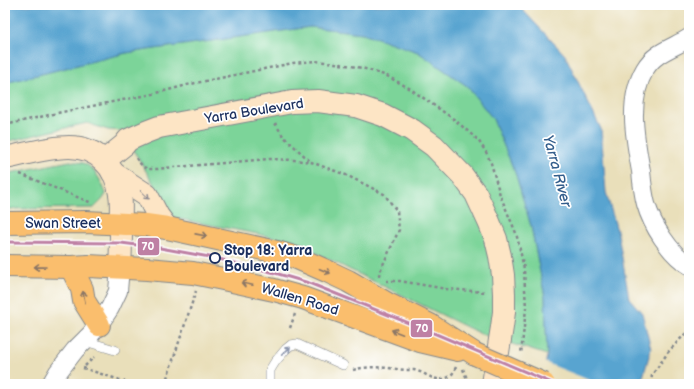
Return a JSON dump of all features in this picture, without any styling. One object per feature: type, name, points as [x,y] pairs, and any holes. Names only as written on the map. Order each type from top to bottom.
[{"type":"main road","name":"Swan Street","points":[[5,224],[86,222],[121,224]]},
{"type":"main road","name":"Wallen Road","points":[[121,224],[167,228],[277,252],[296,258],[329,272],[386,304],[430,325],[450,338],[469,362]]},
{"type":"main road","points":[[5,266],[88,266],[120,268]]},
{"type":"main road","points":[[71,267],[82,290],[84,301],[99,324]]},
{"type":"main road","name":"Wallen Road","points":[[120,268],[167,270],[193,273],[274,290],[303,298],[420,341],[445,346],[469,362],[544,384]]},
{"type":"street","points":[[689,38],[652,58],[645,68],[639,81],[636,96],[634,130],[646,204],[657,229],[666,244],[683,262],[689,265]]},
{"type":"street","name":"Yarra Boulevard","points":[[108,167],[128,140],[159,127],[292,102],[318,101],[356,106],[383,115],[412,130],[434,146],[462,175],[476,194],[490,222],[496,239],[503,275],[504,294],[502,327],[493,384]]},
{"type":"street","points":[[5,158],[56,148],[80,148],[91,151],[100,157],[117,180],[120,195],[121,224],[118,291],[110,308],[99,324],[85,341],[75,350],[58,372],[51,384]]},
{"type":"street","points":[[108,167],[147,195],[158,216],[167,228]]},
{"type":"lane","points":[[85,341],[115,350]]},
{"type":"lane","points":[[270,384],[270,370],[286,349],[292,345],[297,344],[343,365]]},
{"type":"path","points":[[272,106],[275,124],[283,136],[311,162]]},
{"type":"path","points":[[124,145],[143,167],[150,169],[269,159],[311,162],[346,175],[384,194],[397,211],[399,230],[378,279]]},
{"type":"path","points":[[20,174],[98,205]]},
{"type":"path","points":[[381,283],[386,281],[400,281],[446,289],[504,294]]},
{"type":"path","points":[[166,384],[197,288]]},
{"type":"path","points":[[290,328],[296,312]]},
{"type":"path","points":[[651,384],[652,375],[669,351],[686,334],[689,333]]},
{"type":"path","points":[[469,362],[469,384]]},
{"type":"path","points":[[351,371],[365,368],[384,367],[415,370],[431,378],[443,380],[453,374],[456,366]]},
{"type":"path","points":[[83,368],[132,384]]},
{"type":"green space","points":[[310,27],[363,33],[418,52],[467,86],[493,119],[516,175],[531,226],[545,297],[547,355],[481,334],[310,250],[284,240],[174,218],[122,131],[108,130],[87,123],[5,142],[5,83],[126,53]]},
{"type":"green space","points":[[70,161],[87,165],[100,180],[106,194],[94,208],[5,209],[5,174]]},
{"type":"water","name":"Yarra River","points":[[518,5],[565,55],[601,129],[606,192],[618,234],[629,298],[642,313],[651,349],[641,384],[542,384],[547,355],[545,297],[531,226],[516,175],[493,119],[467,86],[418,52],[363,33],[310,27],[126,53],[5,83],[5,6]]},
{"type":"pier","points":[[544,362],[599,384],[540,384]]},
{"type":"transit line","name":"70","points":[[5,242],[121,243],[160,248],[215,258],[275,273],[309,283],[436,334],[554,384]]},
{"type":"place","name":"Stop 18: Yarra Boulevard","points":[[215,258]]}]
